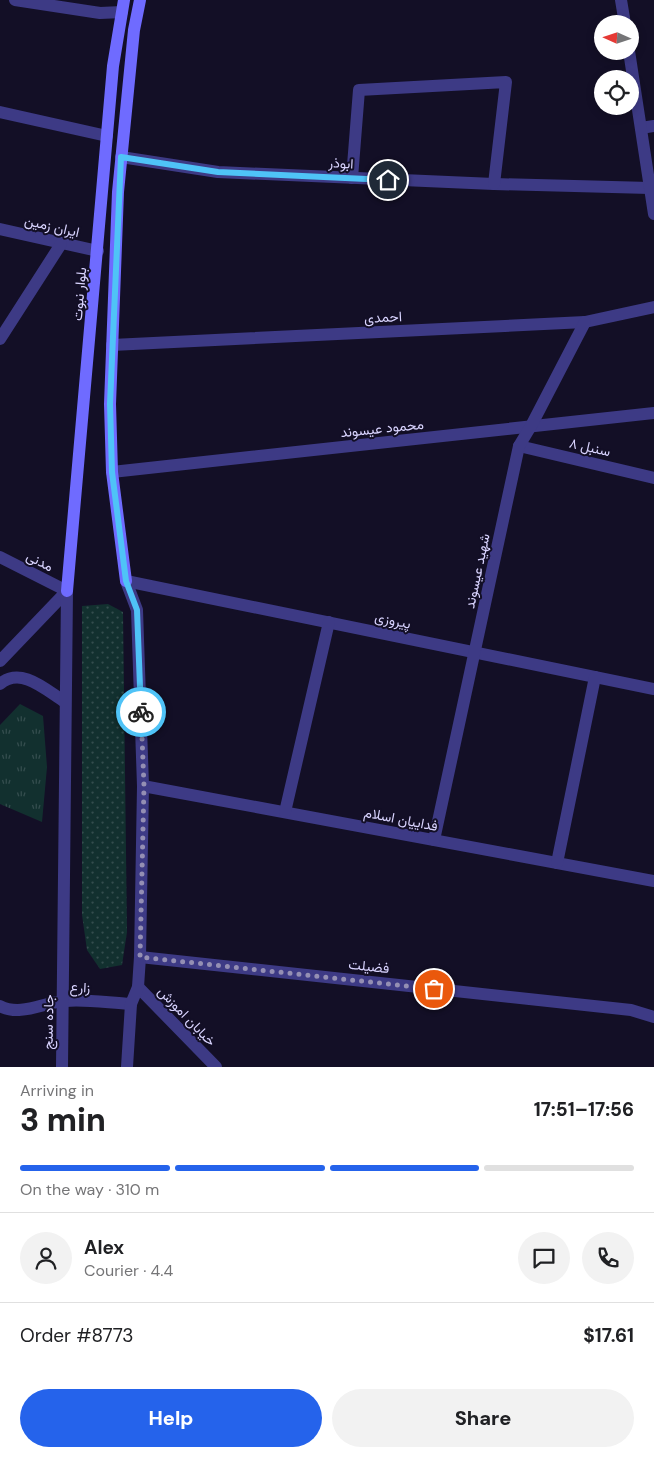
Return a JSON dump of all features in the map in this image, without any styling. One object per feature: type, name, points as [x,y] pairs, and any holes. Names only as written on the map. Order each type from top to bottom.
[{"type":"main road","points":[[126,581],[112,472],[110,404],[121,157],[134,30],[140,0]]},
{"type":"main road","name":"بلوار نبوت","points":[[67,591],[113,66],[123,6]]},
{"type":"street","points":[[15,0],[100,13],[123,6]]},
{"type":"street","points":[[621,0],[624,15]]},
{"type":"street","points":[[630,60],[654,214]]},
{"type":"street","points":[[352,178],[359,90],[506,82],[494,184]]},
{"type":"street","points":[[0,112],[107,136]]},
{"type":"street","points":[[641,128],[654,126]]},
{"type":"street","name":"ابوذر","points":[[121,157],[218,172],[494,184],[650,188]]},
{"type":"street","name":"ایران زمین","points":[[0,229],[98,251]]},
{"type":"street","points":[[0,339],[61,244]]},
{"type":"street","name":"احمدی","points":[[112,345],[584,322],[654,307]]},
{"type":"street","name":"شهید عیسوند","points":[[434,840],[518,446],[531,426],[584,322]]},
{"type":"street","name":"محمود عیسوند","points":[[112,472],[654,414]]},
{"type":"street","name":"سنبل ۸","points":[[518,446],[654,478]]},
{"type":"street","name":"مدنی","points":[[0,557],[67,591]]},
{"type":"street","points":[[126,581],[137,610],[144,786],[140,957],[138,986],[131,1004],[127,1067]]},
{"type":"street","name":"پیروزی","points":[[126,581],[654,689]]},
{"type":"street","points":[[0,661],[67,591]]},
{"type":"street","name":"جاده سنج","points":[[62,1067],[67,591]]},
{"type":"street","points":[[285,812],[330,622]]},
{"type":"street","points":[[0,684],[16,676],[27,678],[65,702]]},
{"type":"street","points":[[557,863],[595,677]]},
{"type":"street","name":"فداییان اسلام","points":[[144,786],[654,881]]},
{"type":"street","name":"فضیلت","points":[[140,957],[631,1010],[654,1017]]},
{"type":"street","name":"خیابان اموزش","points":[[138,986],[216,1067]]},
{"type":"street","name":"زارع","points":[[0,1006],[5,1008],[34,1008],[64,1000],[131,1004]]},
{"type":"green space","points":[[108,604],[123,612],[127,932],[122,965],[100,969],[87,950],[82,915],[82,606]]},
{"type":"green space","points":[[20,704],[43,716],[47,767],[42,822],[0,804],[0,725]]},
{"type":"way so far","points":[[141,712],[144,786],[140,957],[434,989]]},
{"type":"route","points":[[141,712],[137,610],[126,581],[112,472],[110,404],[121,157],[218,172],[388,180]]}]
